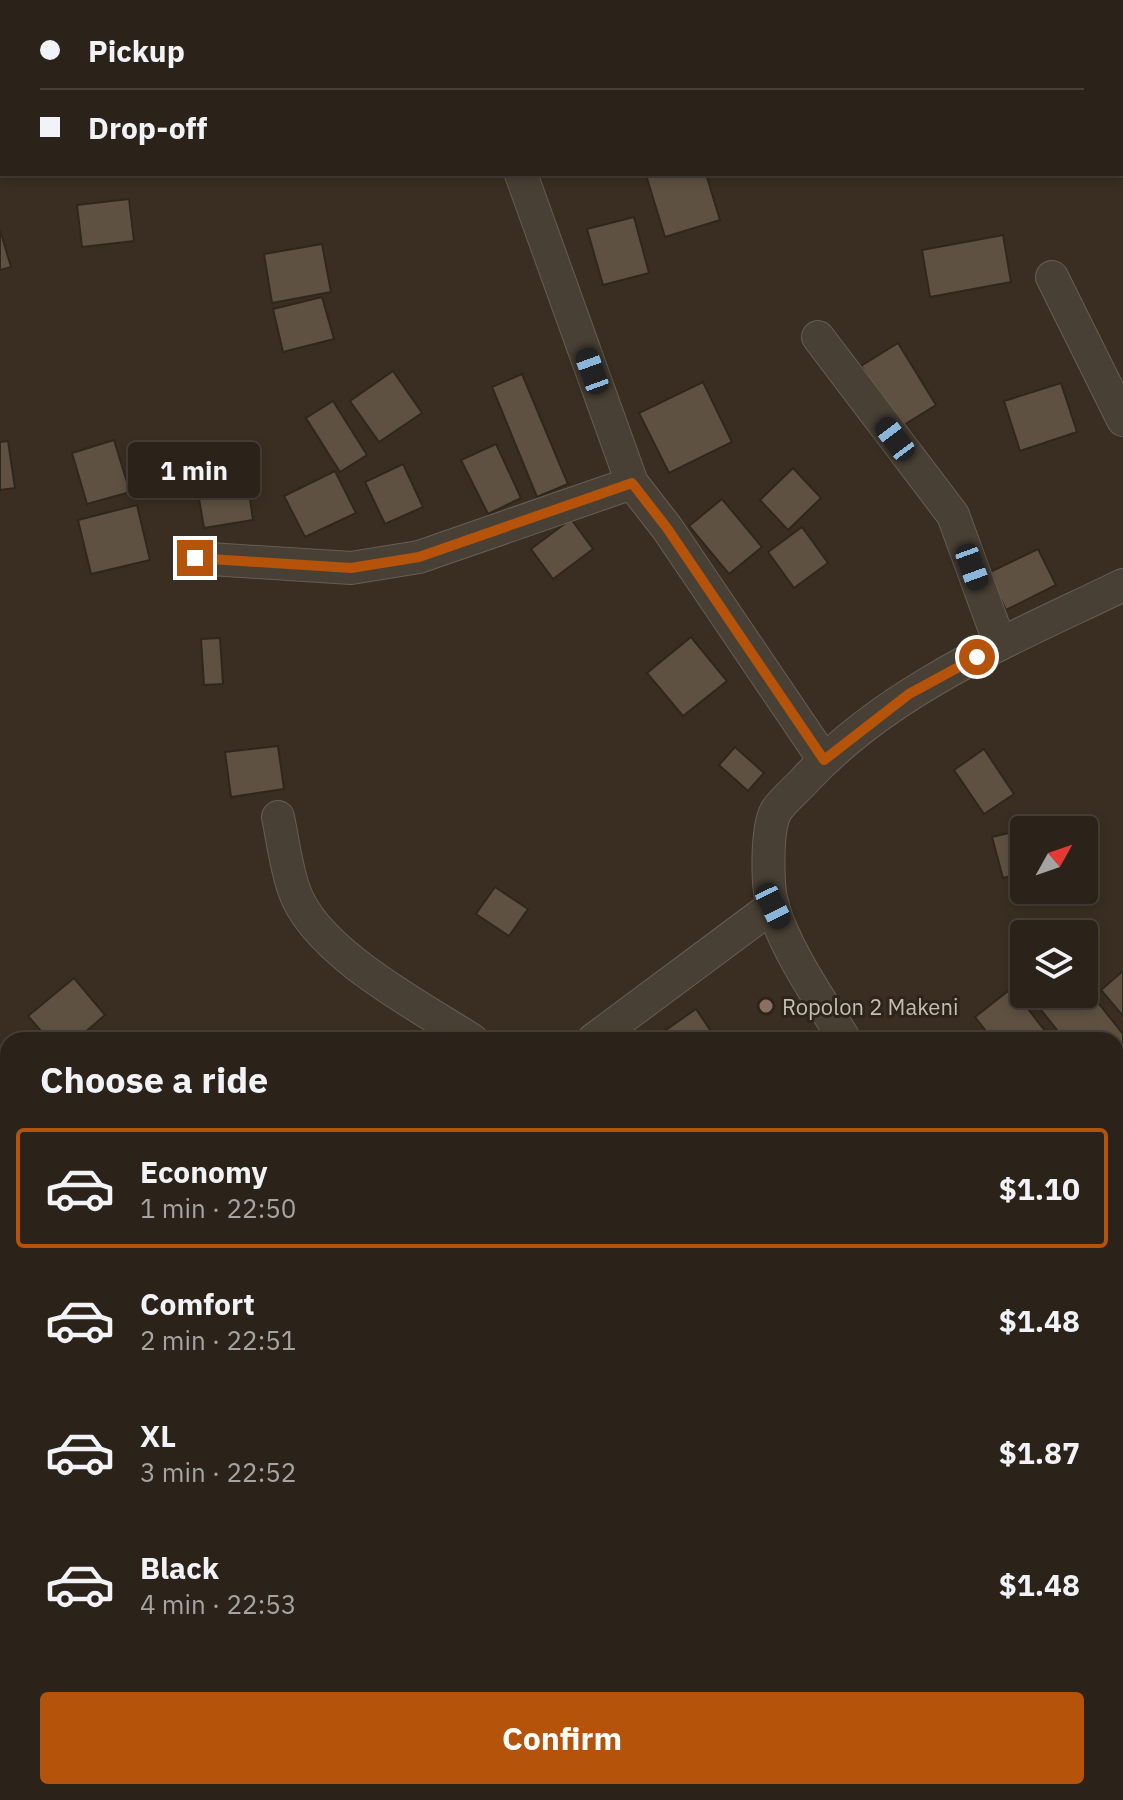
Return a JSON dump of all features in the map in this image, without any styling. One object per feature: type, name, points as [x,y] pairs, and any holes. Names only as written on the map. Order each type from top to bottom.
[{"type":"street","points":[[522,176],[632,483],[667,528],[824,760]]},
{"type":"street","points":[[1052,277],[1123,420]]},
{"type":"street","points":[[818,337],[953,515],[1000,644]]},
{"type":"street","points":[[195,558],[351,568],[419,557],[632,483]]},
{"type":"street","points":[[840,1032],[800,963],[773,906],[768,863],[775,813],[824,760],[909,694],[1000,644],[1123,585]]},
{"type":"street","points":[[278,817],[294,892],[308,915],[348,960],[460,1032]]},
{"type":"street","points":[[604,1032],[773,906]]},
{"type":"building","points":[[646,176],[707,176],[720,220],[665,237]]},
{"type":"building","points":[[129,199],[134,241],[82,247],[77,205]]},
{"type":"building","points":[[634,217],[649,273],[603,285],[587,229]]},
{"type":"building","points":[[0,230],[11,267],[0,270]]},
{"type":"building","points":[[1003,235],[1011,282],[930,297],[922,250]]},
{"type":"building","points":[[322,244],[331,292],[272,303],[264,254]]},
{"type":"building","points":[[322,297],[334,339],[283,352],[273,309]]},
{"type":"building","points":[[898,343],[936,405],[899,428],[861,366]]},
{"type":"building","points":[[393,371],[422,413],[379,442],[350,401]]},
{"type":"building","points":[[522,374],[568,484],[537,497],[492,387]]},
{"type":"building","points":[[703,382],[732,442],[669,473],[639,413]]},
{"type":"building","points":[[1061,383],[1077,432],[1020,451],[1004,401]]},
{"type":"building","points":[[333,401],[367,455],[340,472],[306,418]]},
{"type":"building","points":[[114,440],[130,492],[87,504],[72,453]]},
{"type":"building","points":[[8,441],[15,488],[0,490],[0,442]]},
{"type":"building","points":[[496,444],[521,498],[488,514],[461,460]]},
{"type":"building","points":[[403,464],[423,507],[385,524],[365,482]]},
{"type":"building","points":[[793,468],[821,498],[788,530],[760,500]]},
{"type":"building","points":[[335,471],[356,513],[305,537],[284,496]]},
{"type":"building","points":[[248,485],[253,520],[204,528],[198,493]]},
{"type":"building","points":[[722,499],[762,547],[729,574],[689,526]]},
{"type":"building","points":[[137,505],[150,560],[91,574],[78,520]]},
{"type":"building","points":[[571,519],[593,549],[553,579],[531,549]]},
{"type":"building","points":[[802,527],[828,563],[794,588],[768,552]]},
{"type":"building","points":[[1038,549],[1056,585],[1006,610],[988,573]]},
{"type":"building","points":[[691,637],[727,681],[683,716],[647,673]]},
{"type":"building","points":[[220,638],[223,684],[204,685],[201,639]]},
{"type":"building","points":[[278,746],[284,789],[231,797],[225,752]]},
{"type":"building","points":[[735,747],[764,773],[748,791],[719,765]]},
{"type":"building","points":[[984,749],[1014,794],[984,814],[954,770]]},
{"type":"building","points":[[1010,833],[1010,876],[1003,878],[992,837]]},
{"type":"building","points":[[495,887],[528,909],[509,936],[476,914]]},
{"type":"building","points":[[1123,971],[1123,1016],[1101,990]]},
{"type":"building","points":[[74,978],[105,1015],[85,1032],[42,1032],[28,1016]]},
{"type":"building","points":[[1010,990],[1010,1008],[1027,1008],[1046,1032],[987,1032],[975,1017]]},
{"type":"building","points":[[1098,1003],[1121,1032],[1059,1032],[1039,1008],[1098,1008]]},
{"type":"building","points":[[696,1009],[712,1032],[663,1032]]},
{"type":"place","name":"Ropolon 2 Makeni","points":[[766,1006]]},
{"type":"route","points":[[195,558],[351,568],[419,557],[632,483],[667,528],[824,760],[909,694],[977,657]]}]
